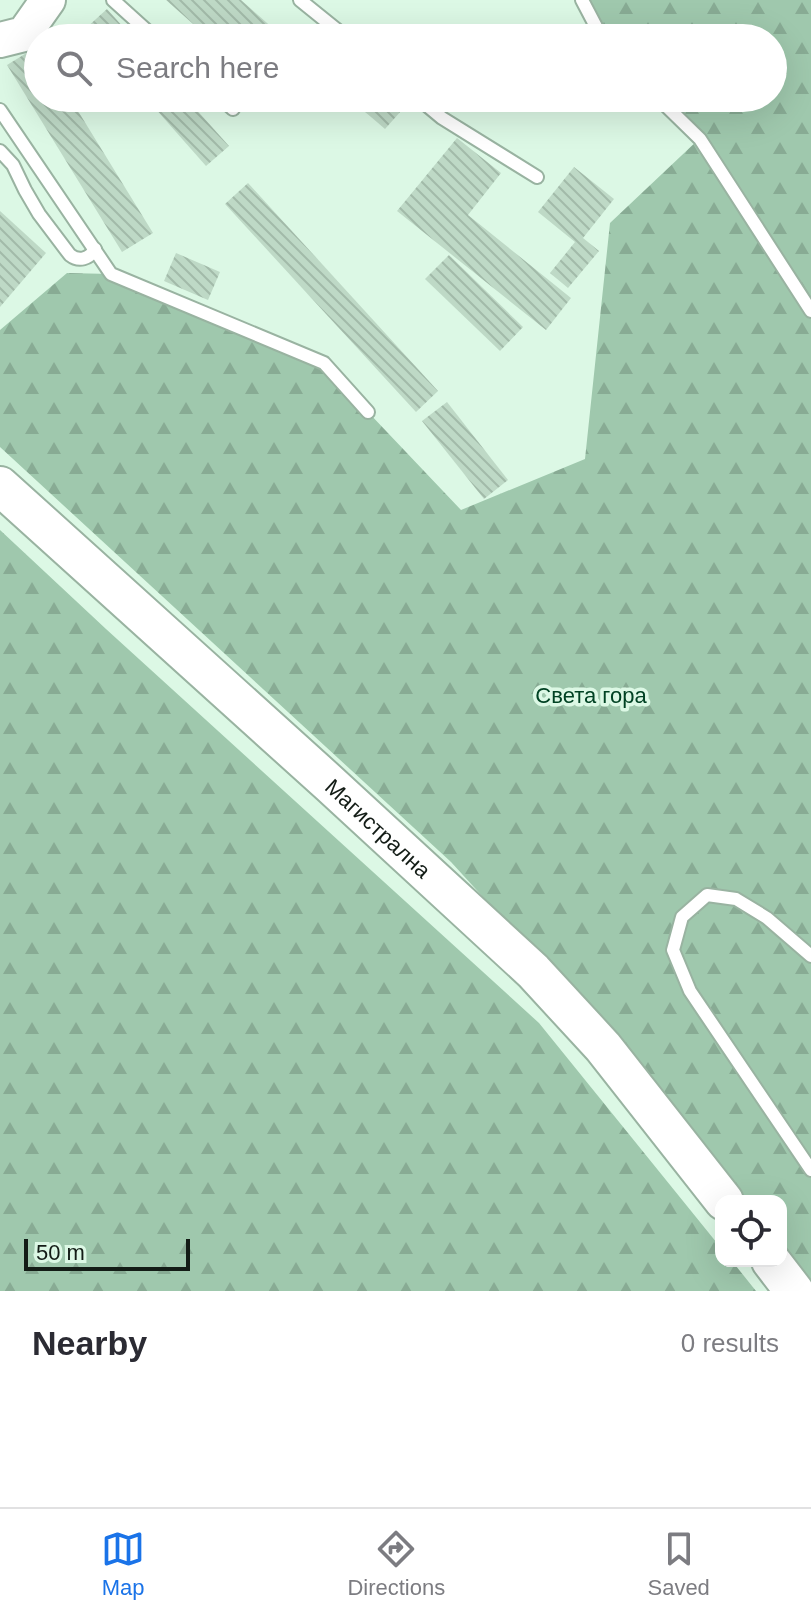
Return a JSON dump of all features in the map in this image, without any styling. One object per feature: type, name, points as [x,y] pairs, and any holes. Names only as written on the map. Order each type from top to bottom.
[{"type":"main road","name":"Магистрална","points":[[0,486],[533,971],[603,1047],[719,1195]]},
{"type":"main road","name":"Магистрална","points":[[0,505],[310,781],[523,981],[592,1054],[715,1211]]},
{"type":"main road","points":[[758,1267],[776,1291]]},
{"type":"main road","points":[[776,1267],[794,1291]]},
{"type":"street","points":[[31,24],[48,0]]},
{"type":"street","points":[[0,40],[24,34]]},
{"type":"lane","points":[[113,0],[140,24]]},
{"type":"lane","points":[[300,0],[330,24]]},
{"type":"lane","points":[[582,0],[595,24]]},
{"type":"lane","points":[[0,110],[111,274],[324,363],[368,412]]},
{"type":"lane","points":[[435,112],[537,177]]},
{"type":"lane","points":[[672,112],[700,139],[811,311]]},
{"type":"lane","points":[[0,151],[13,165],[39,214],[70,255],[83,259],[95,249]]},
{"type":"lane","points":[[811,956],[767,918],[736,899],[707,895],[682,917],[673,950],[690,991],[811,1170]]},
{"type":"green space","name":"Света гора","points":[[582,0],[811,0],[811,1291],[787,1261],[787,1195],[736,1195],[589,1013],[451,862],[0,447],[0,330],[67,273],[111,274],[324,363],[461,510],[585,459],[610,223],[699,139],[672,112],[787,112],[787,24],[595,24]]},
{"type":"green space","points":[[0,530],[539,1023],[715,1241],[715,1267],[737,1267],[756,1291],[0,1291]]},
{"type":"building","points":[[166,0],[241,0],[268,24],[193,24]]},
{"type":"building","points":[[107,9],[120,24],[90,24]]},
{"type":"building","points":[[24,55],[24,93],[7,65]]},
{"type":"building","points":[[36,112],[79,112],[153,233],[122,252]]},
{"type":"building","points":[[158,112],[199,112],[229,146],[206,166]]},
{"type":"building","points":[[365,112],[400,112],[385,129]]},
{"type":"building","points":[[457,138],[501,173],[468,215],[571,298],[546,330],[397,211]]},
{"type":"building","points":[[574,167],[614,199],[583,238],[599,251],[568,288],[550,273],[575,242],[538,212]]},
{"type":"building","points":[[248,183],[438,391],[416,412],[225,204]]},
{"type":"building","points":[[0,211],[46,253],[0,307]]},
{"type":"building","points":[[176,253],[220,272],[208,300],[164,281]]},
{"type":"building","points":[[449,255],[523,327],[500,351],[425,279]]},
{"type":"building","points":[[447,402],[508,480],[484,499],[422,421]]}]
